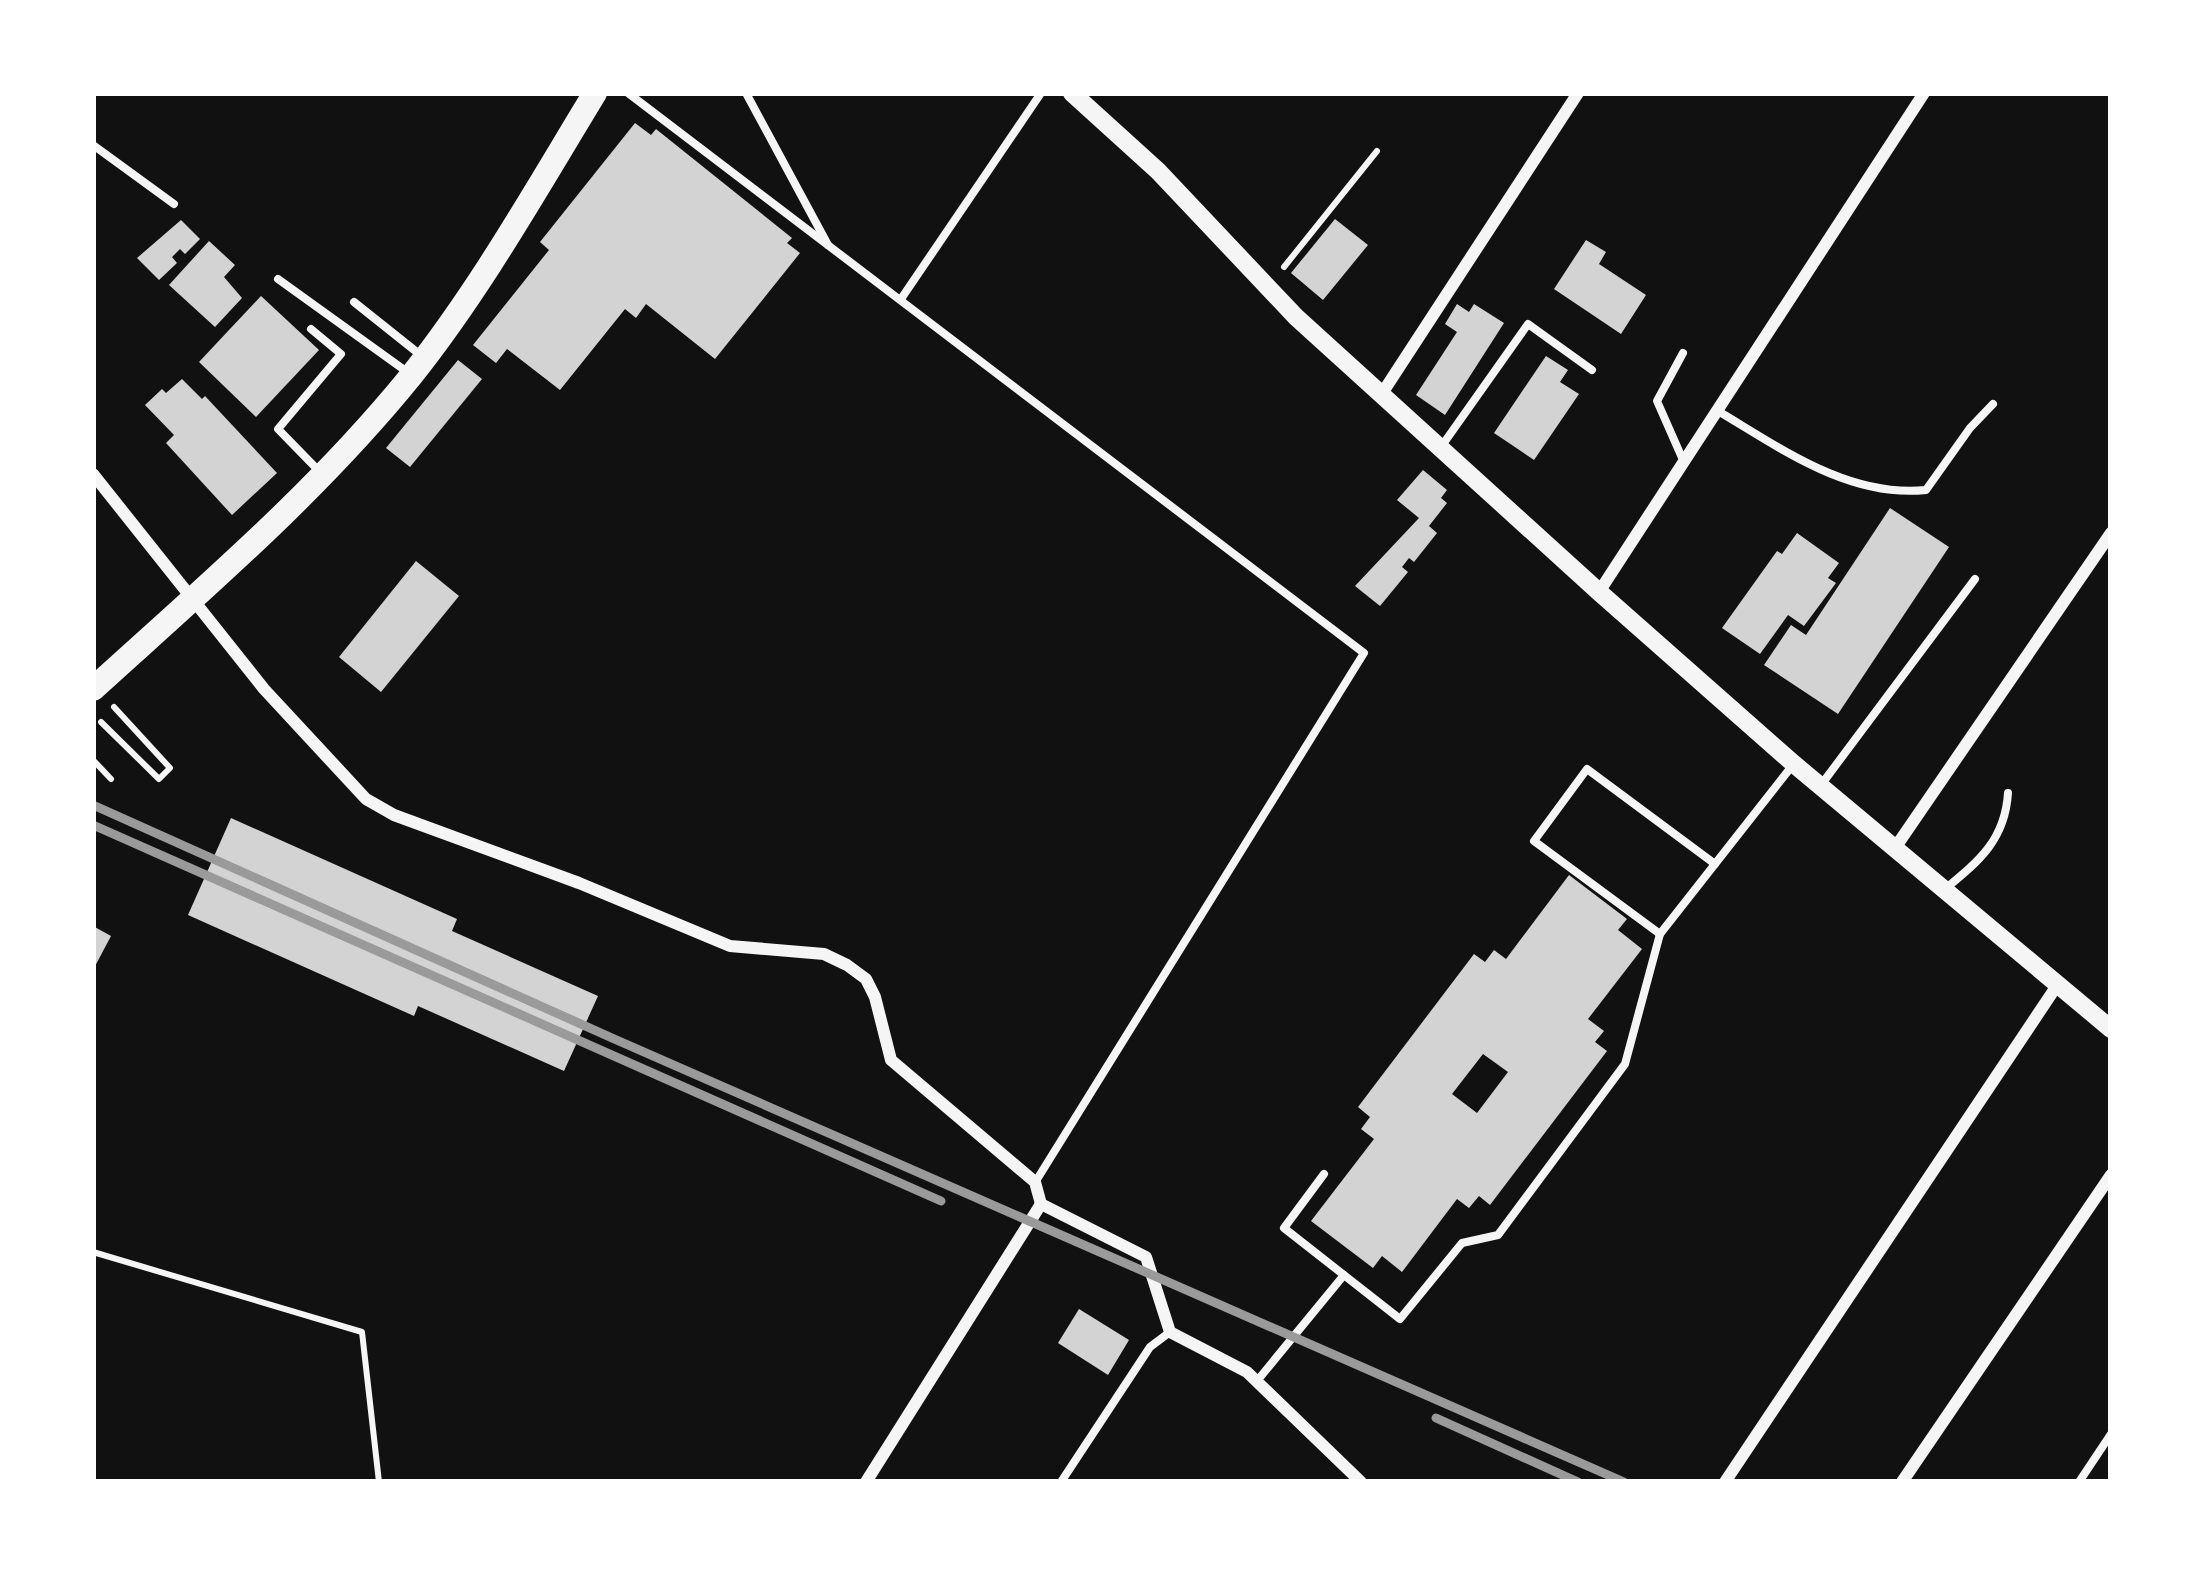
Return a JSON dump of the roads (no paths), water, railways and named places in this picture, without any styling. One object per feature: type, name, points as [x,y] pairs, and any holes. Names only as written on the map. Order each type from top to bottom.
[{"type":"highway","points":[[93,689],[324,476],[418,367],[595,93]]},
{"type":"street","points":[[1072,93],[1158,172],[1267,289],[1599,592],[1794,764],[2111,1029]]},
{"type":"street","points":[[1381,395],[1579,93]]},
{"type":"street","points":[[1599,592],[1924,93]]},
{"type":"street","points":[[93,474],[264,689],[366,799],[394,815],[579,883],[730,946],[824,954],[847,965],[866,979],[875,997],[892,1060],[1035,1182],[1041,1204],[866,1482]]},
{"type":"street","points":[[1894,848],[2111,533]]},
{"type":"street","points":[[1725,1482],[2058,984]]},
{"type":"street","points":[[1902,1482],[2111,1175]]},
{"type":"street","points":[[1041,1204],[1146,1257],[1170,1332],[1247,1372],[1360,1482]]},
{"type":"lane","points":[[628,93],[1364,653],[1035,1182]]},
{"type":"lane","points":[[746,93],[832,252]]},
{"type":"lane","points":[[901,299],[1041,93]]},
{"type":"lane","points":[[93,145],[174,204]]},
{"type":"lane","points":[[278,279],[418,367]]},
{"type":"lane","points":[[354,302],[418,367]]},
{"type":"lane","points":[[1441,448],[1528,323],[1592,370]]},
{"type":"lane","points":[[311,329],[341,354],[278,429],[324,476]]},
{"type":"lane","points":[[1683,353],[1658,401],[1684,461]]},
{"type":"lane","points":[[1717,410],[1817,470],[1897,493],[1926,490],[1993,404]]},
{"type":"lane","points":[[1820,786],[1976,579]]},
{"type":"lane","points":[[1324,1174],[1284,1228],[1400,1318],[1462,1244],[1498,1235],[1625,1064],[1660,934],[1794,764]]},
{"type":"lane","points":[[1660,934],[1534,841],[1587,769],[1715,864]]},
{"type":"lane","points":[[1943,890],[1991,849],[2003,825],[2008,793]]},
{"type":"lane","points":[[1257,1381],[1344,1275]]},
{"type":"lane","points":[[1061,1482],[1150,1347],[1170,1332]]},
{"type":"lane","points":[[2079,1482],[2111,1434]]},
{"type":"railway","points":[[93,805],[1624,1482]]},
{"type":"railway","points":[[93,825],[941,1201]]},
{"type":"railway","points":[[1436,1418],[1578,1482]]}]
